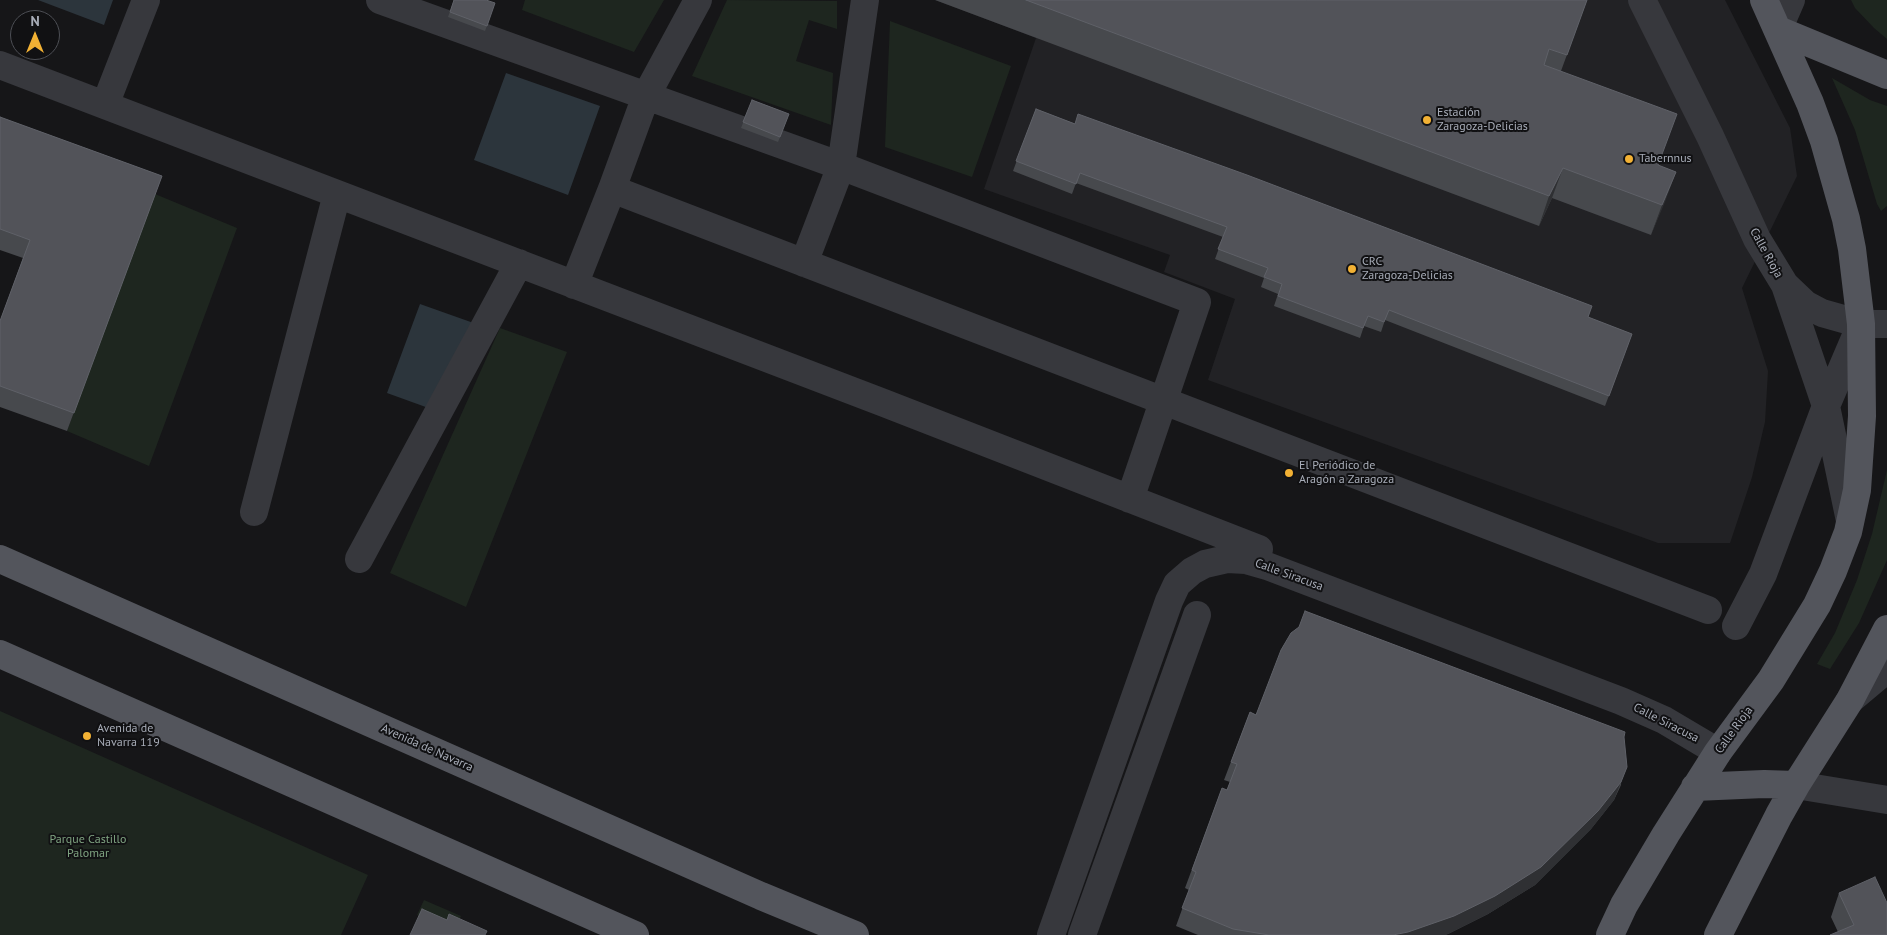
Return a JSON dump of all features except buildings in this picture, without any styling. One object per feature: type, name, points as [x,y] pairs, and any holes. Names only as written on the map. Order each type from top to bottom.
[{"type":"main road","name":"Calle Rioja","points":[[1610,935],[1634,889],[1695,787],[1718,752],[1771,680],[1817,605],[1833,571],[1850,521],[1857,490],[1874,324],[1824,141],[1810,103],[1764,0]]},
{"type":"main road","points":[[1778,30],[1887,75]]},
{"type":"main road","name":"Avenida de Navarra","points":[[0,559],[760,896],[855,935]]},
{"type":"main road","points":[[1718,935],[1796,785],[1850,700],[1887,629]]},
{"type":"main road","points":[[0,654],[635,935]]},
{"type":"main road","points":[[1695,787],[1764,784],[1796,785]]},
{"type":"street","points":[[105,105],[146,0]]},
{"type":"street","points":[[574,285],[646,96],[698,0]]},
{"type":"street","points":[[804,263],[841,166],[865,0]]},
{"type":"street","name":"Calle Rioja","points":[[1642,0],[1710,136],[1757,239],[1784,285],[1826,406],[1850,521]]},
{"type":"street","points":[[1778,30],[1791,0]]},
{"type":"street","points":[[385,1],[841,166],[1197,302],[1130,499]]},
{"type":"street","points":[[0,65],[1259,549]]},
{"type":"street","points":[[612,189],[1708,610]]},
{"type":"street","points":[[254,512],[336,194]]},
{"type":"street","points":[[359,559],[519,263]]},
{"type":"street","points":[[1736,626],[1763,574],[1826,406],[1874,324],[1822,313],[1805,304],[1784,285]]},
{"type":"street","name":"Calle Siracusa","points":[[1051,935],[1168,601],[1177,584],[1192,571],[1205,564],[1227,559],[1246,560],[1267,566],[1621,701],[1664,720],[1718,752]]},
{"type":"street","points":[[1082,935],[1197,615]]},
{"type":"street","points":[[1850,700],[1887,669]]},
{"type":"street","points":[[1796,785],[1887,800]]},
{"type":"shaded area","points":[[38,0],[113,0],[104,25]]},
{"type":"shaded area","points":[[935,0],[1725,0],[1790,128],[1797,176],[1742,288],[1768,371],[1765,422],[1752,477],[1730,543],[1658,543],[1208,380],[1235,299],[1164,272],[1170,255],[984,189],[1036,38]]},
{"type":"shaded area","points":[[506,73],[600,106],[568,195],[474,160]]},
{"type":"shaded area","points":[[420,304],[482,326],[434,410],[387,393]]},
{"type":"green space","points":[[525,0],[664,0],[634,52],[522,10]]},
{"type":"green space","points":[[727,0],[837,1],[837,29],[809,20],[796,61],[833,73],[831,125],[692,76]]},
{"type":"green space","points":[[1851,0],[1887,0],[1887,39],[1855,8]]},
{"type":"green space","points":[[890,21],[1011,66],[972,177],[885,147]]},
{"type":"green space","points":[[1832,78],[1870,100],[1887,106],[1887,206],[1881,211],[1877,204],[1855,130]]},
{"type":"green space","points":[[155,194],[237,228],[149,466],[67,431]]},
{"type":"green space","points":[[500,328],[567,352],[466,607],[390,573]]},
{"type":"green space","points":[[1887,470],[1887,560],[1859,623],[1830,669],[1817,664],[1835,633],[1857,580],[1872,534]]},
{"type":"green space","name":"Parque Castillo Palomar","points":[[0,711],[368,875],[341,935],[0,935]]},
{"type":"green space","points":[[424,900],[461,916],[454,931],[417,915]]},
{"type":"place","name":"Estación Zaragoza-Delicias","points":[[1427,120]]},
{"type":"place","name":"Tabernnus","points":[[1629,159]]},
{"type":"place","name":"CRC Zaragoza-Delicias","points":[[1352,269]]},
{"type":"place","name":"El Periódico de Aragón a Zaragoza","points":[[1289,473]]},
{"type":"place","name":"Avenida de Navarra 119","points":[[87,736]]}]
